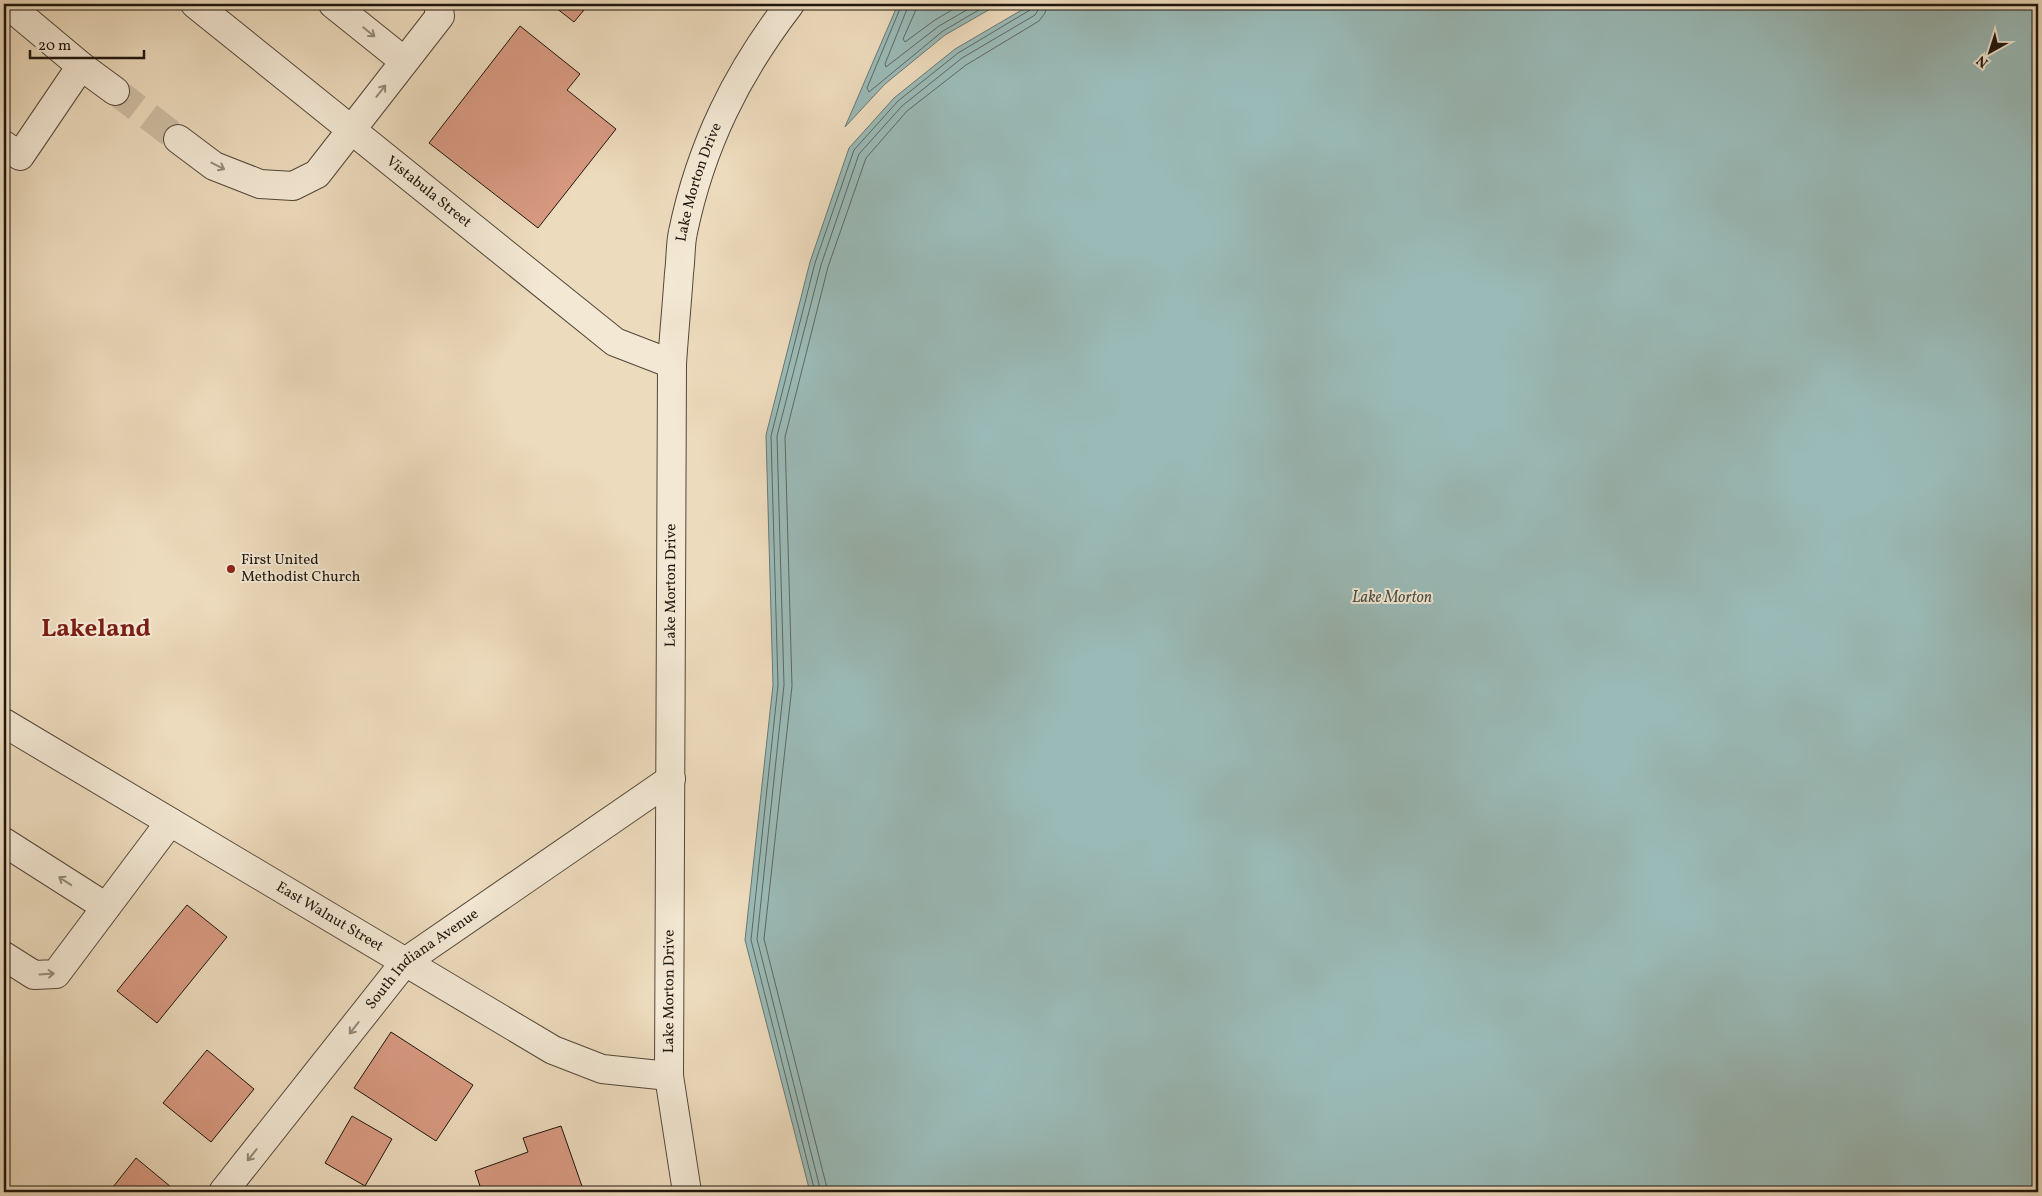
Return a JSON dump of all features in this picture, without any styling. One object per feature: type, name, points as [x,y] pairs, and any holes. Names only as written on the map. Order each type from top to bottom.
[{"type":"street","points":[[6,4],[81,66],[115,91]]},
{"type":"street","name":"Vistabula Street","points":[[195,4],[615,342],[672,364]]},
{"type":"street","points":[[333,4],[404,61]]},
{"type":"street","points":[[178,139],[214,166],[260,184],[293,186],[317,174],[440,16],[438,4]]},
{"type":"street","name":"Lake Morton Drive","points":[[687,1192],[669,1076],[672,364],[683,233],[706,149],[735,86],[768,33],[790,4]]},
{"type":"street","points":[[4,144],[20,156],[81,66]]},
{"type":"street","name":"East Walnut Street","points":[[4,723],[553,1050],[602,1070],[669,1076]]},
{"type":"street","name":"South Indiana Avenue","points":[[223,1192],[405,962],[671,779]]},
{"type":"street","points":[[4,956],[34,975],[56,974],[170,822]]},
{"type":"street","points":[[4,842],[106,907]]},
{"type":"water","points":[[898,4],[999,4],[945,35],[885,84],[845,127]]},
{"type":"water","name":"Lake Morton","points":[[1032,4],[2038,4],[2038,1192],[810,1192],[745,940],[773,685],[766,435],[810,262],[849,148],[894,98],[955,49]]},
{"type":"building","points":[[551,4],[589,4],[574,22]]},
{"type":"building","points":[[520,26],[580,74],[567,90],[616,129],[538,228],[429,143]]},
{"type":"building","points":[[187,905],[227,937],[157,1023],[117,991]]},
{"type":"building","points":[[391,1032],[473,1085],[436,1141],[354,1088]]},
{"type":"building","points":[[207,1050],[254,1089],[211,1142],[163,1103]]},
{"type":"building","points":[[352,1116],[392,1139],[365,1186],[325,1163]]},
{"type":"building","points":[[561,1126],[584,1192],[482,1192],[475,1171],[528,1152],[523,1138]]},
{"type":"building","points":[[136,1158],[171,1187],[167,1192],[109,1192]]},
{"type":"building","points":[[4,1183],[15,1192],[4,1192]]},
{"type":"tunnel","points":[[115,91],[178,139]]},
{"type":"place","name":"First United Methodist Church","points":[[231,569]]},
{"type":"district","name":"Lakeland","points":[[96,629]]}]
